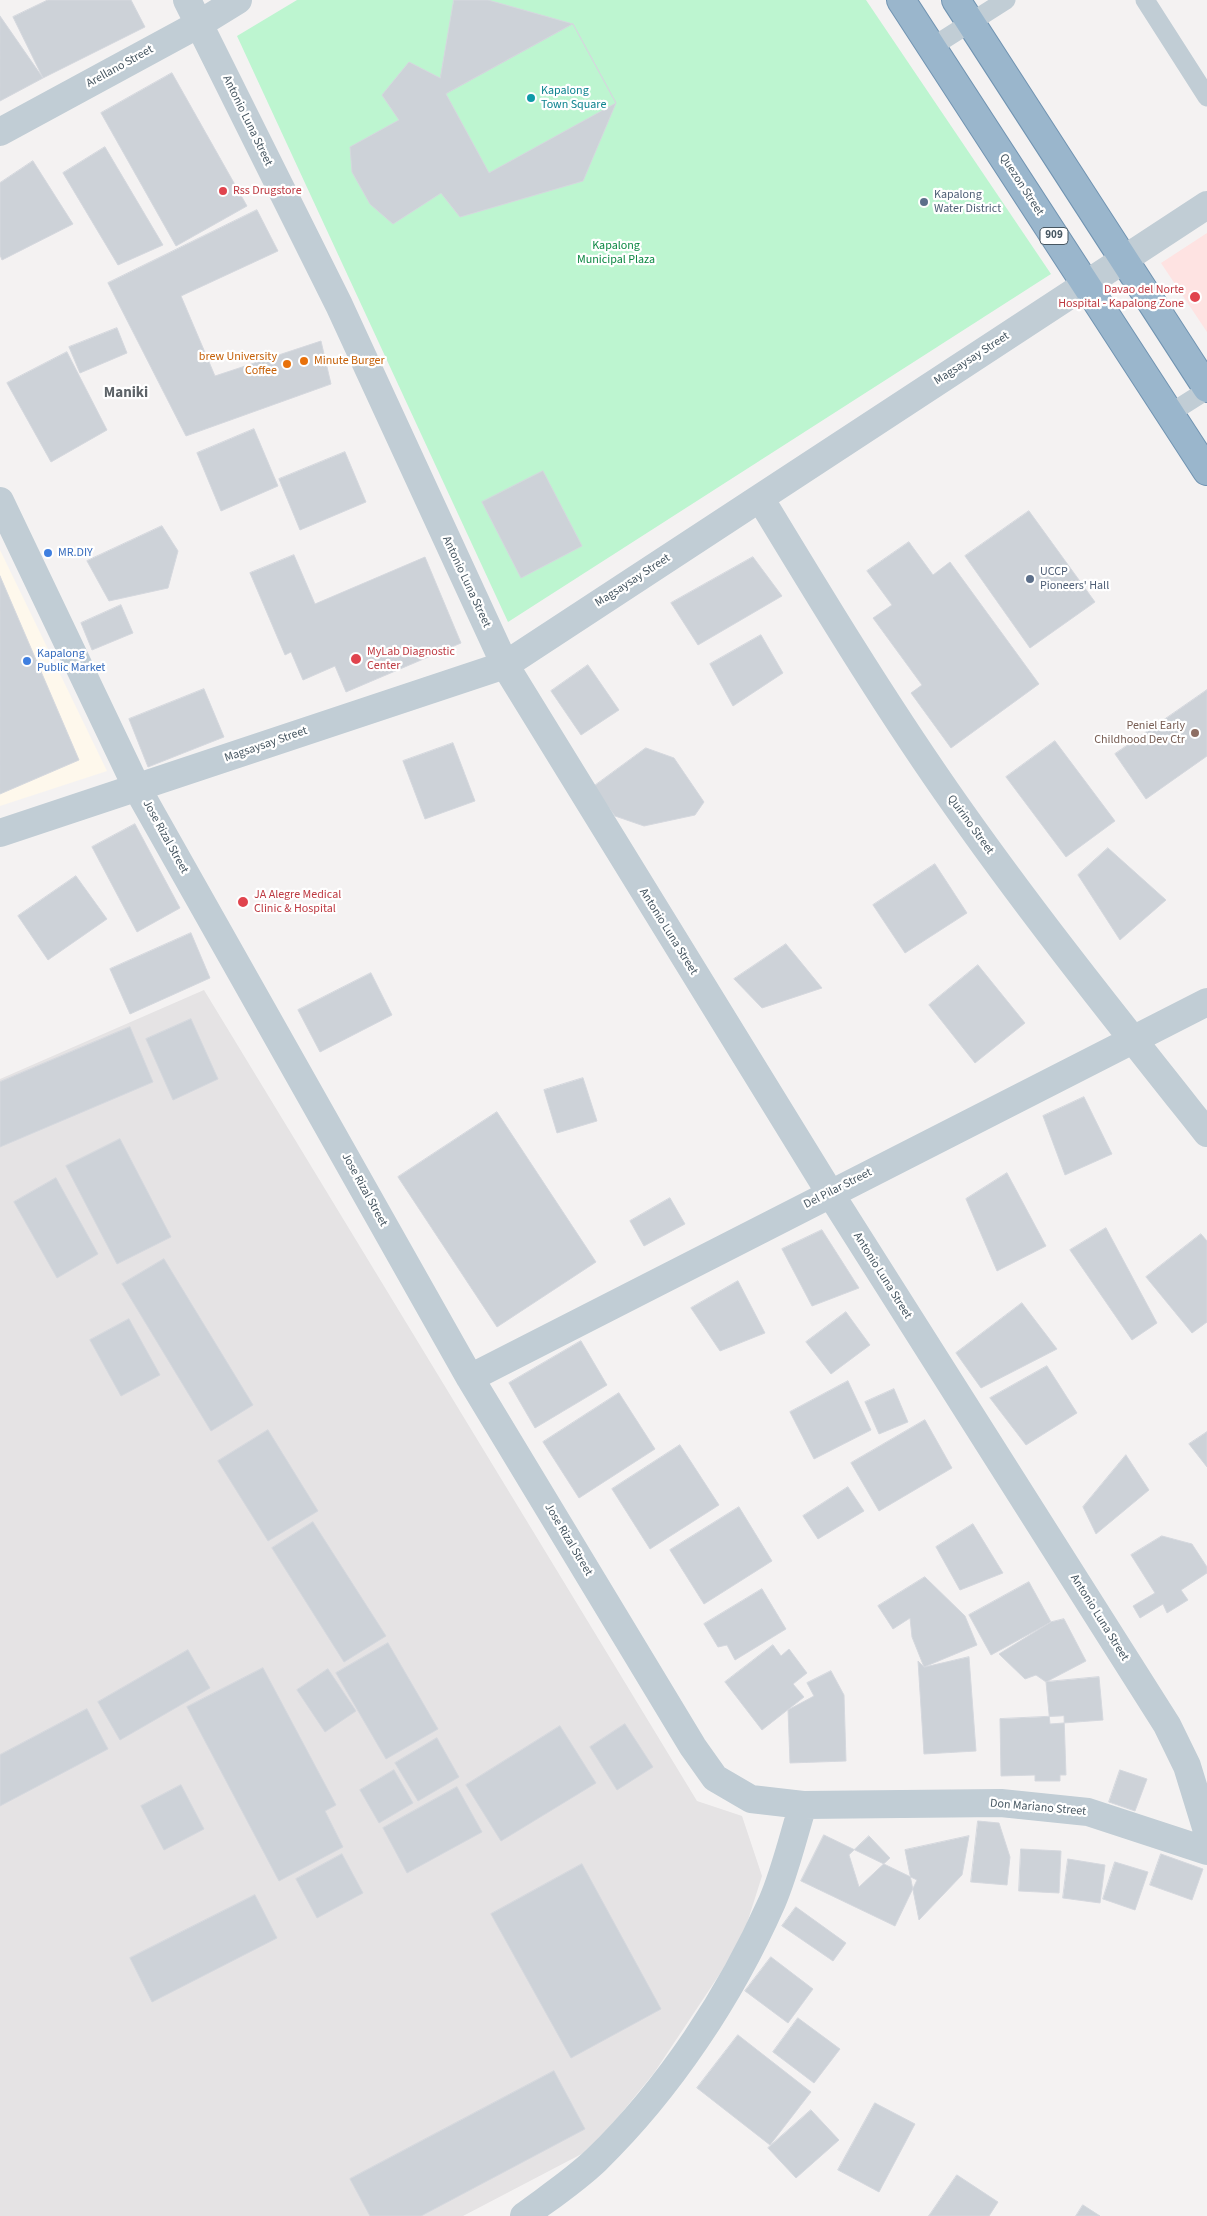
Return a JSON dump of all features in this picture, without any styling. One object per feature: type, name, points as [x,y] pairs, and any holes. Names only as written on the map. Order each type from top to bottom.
[{"type":"highway","name":"Quezon Street","points":[[902,0],[1207,470]]},
{"type":"highway","points":[[956,0],[1207,389]]},
{"type":"street","name":"Antonio Luna Street","points":[[187,0],[339,306],[505,665],[830,1193],[1167,1725],[1187,1766],[1207,1831]]},
{"type":"street","name":"Arellano Street","points":[[0,132],[199,24],[238,0]]},
{"type":"street","name":"Magsaysay Street","points":[[0,833],[505,665],[1207,205]]},
{"type":"street","name":"Quirino Street","points":[[760,498],[854,654],[946,791],[1007,875],[1207,1133]]},
{"type":"street","name":"Jose Rizal Street","points":[[0,501],[137,788],[470,1378],[688,1739],[714,1778],[751,1799],[803,1805]]},
{"type":"street","name":"Del Pilar Street","points":[[470,1378],[830,1193],[1134,1041],[1207,1002]]},
{"type":"street","name":"Don Mariano Street","points":[[803,1805],[1001,1803],[1088,1812],[1207,1851]]},
{"type":"street","points":[[532,2213],[594,2161],[640,2113],[693,2044],[736,1972],[772,1902],[803,1805]]},
{"type":"lane","points":[[932,47],[1006,0]]},
{"type":"lane","points":[[1144,0],[1207,97]]},
{"type":"lane","points":[[1169,414],[1207,389]]},
{"type":"shaded area","name":"Davao del Norte Hospital - Kapalong Zone","points":[[1207,233],[1207,332],[1161,263]]},
{"type":"shaded area","name":"Kapalong Public Market","points":[[0,550],[107,771],[0,806]]},
{"type":"shaded area","points":[[204,990],[697,1801],[742,1816],[762,1876],[741,1942],[654,2073],[593,2148],[463,2216],[0,2216],[0,1079]]},
{"type":"green space","name":"Kapalong Municipal Plaza","points":[[297,0],[866,0],[1051,274],[508,622],[237,36]]},
{"type":"building","points":[[48,0],[131,0],[145,27],[43,78],[13,17]]},
{"type":"building","points":[[454,0],[488,0],[573,24],[616,103],[583,181],[460,217],[441,193],[393,224],[370,204],[352,172],[350,147],[399,120],[382,95],[409,62],[440,78]]},
{"type":"building","points":[[0,16],[43,78],[0,101]]},
{"type":"building","name":"Kapalong Town Square","points":[[573,24],[616,103],[489,173],[446,94]]},
{"type":"building","points":[[172,73],[247,206],[176,246],[101,113]]},
{"type":"building","points":[[105,147],[163,245],[118,265],[63,173]]},
{"type":"building","points":[[33,161],[73,224],[2,260],[0,255],[0,183]]},
{"type":"building","points":[[257,210],[278,251],[181,296],[215,376],[321,341],[331,384],[186,436],[108,283]]},
{"type":"building","points":[[117,328],[127,353],[80,373],[69,347]]},
{"type":"building","points":[[67,352],[107,430],[51,462],[7,383]]},
{"type":"building","points":[[254,429],[278,486],[221,511],[197,453]]},
{"type":"building","points":[[345,452],[366,502],[300,530],[279,479]]},
{"type":"building","points":[[543,471],[582,546],[521,578],[482,502]]},
{"type":"building","name":"UCCP Pioneers' Hall","points":[[1029,511],[1095,602],[1030,648],[965,556]]},
{"type":"building","points":[[162,526],[178,551],[168,588],[109,601],[87,561]]},
{"type":"building","points":[[909,542],[933,575],[950,562],[1039,684],[951,748],[911,693],[922,685],[873,618],[892,605],[867,571]]},
{"type":"building","points":[[294,555],[315,604],[425,557],[461,643],[346,692],[335,666],[303,680],[291,652],[285,655],[250,573]]},
{"type":"building","points":[[753,557],[782,596],[698,645],[671,603]]},
{"type":"building","name":"Kapalong Public Market","points":[[0,576],[79,760],[0,794]]},
{"type":"building","points":[[121,605],[133,633],[92,650],[81,623]]},
{"type":"building","points":[[761,635],[783,673],[733,706],[710,664]]},
{"type":"building","points":[[588,665],[619,710],[581,735],[551,691]]},
{"type":"building","points":[[204,689],[224,737],[148,767],[129,719]]},
{"type":"building","points":[[1207,690],[1207,756],[1146,799],[1115,754]]},
{"type":"building","points":[[1055,741],[1115,821],[1066,857],[1006,777]]},
{"type":"building","points":[[453,743],[475,801],[425,819],[403,761]]},
{"type":"building","points":[[646,748],[674,758],[704,802],[695,815],[644,826],[615,816],[593,787]]},
{"type":"building","points":[[135,824],[180,908],[137,932],[92,847]]},
{"type":"building","points":[[1108,848],[1166,900],[1120,940],[1078,875]]},
{"type":"building","points":[[935,864],[967,913],[905,953],[873,905]]},
{"type":"building","points":[[76,876],[107,919],[48,960],[18,916]]},
{"type":"building","points":[[191,933],[210,978],[130,1014],[110,969]]},
{"type":"building","points":[[786,944],[822,988],[762,1008],[734,979]]},
{"type":"building","points":[[978,965],[1025,1023],[975,1063],[929,1005]]},
{"type":"building","points":[[371,973],[392,1015],[320,1052],[298,1010]]},
{"type":"building","points":[[191,1019],[218,1079],[173,1100],[146,1039]]},
{"type":"building","points":[[130,1027],[153,1082],[0,1147],[0,1082]]},
{"type":"building","points":[[583,1078],[597,1121],[557,1133],[544,1090]]},
{"type":"building","points":[[1084,1097],[1112,1154],[1065,1175],[1043,1116]]},
{"type":"building","points":[[497,1112],[596,1262],[497,1327],[398,1177]]},
{"type":"building","points":[[120,1139],[171,1237],[117,1264],[66,1166]]},
{"type":"building","points":[[1007,1173],[1046,1246],[997,1271],[966,1199]]},
{"type":"building","points":[[56,1178],[98,1254],[57,1278],[14,1202]]},
{"type":"building","points":[[670,1198],[685,1224],[644,1246],[630,1221]]},
{"type":"building","points":[[1106,1228],[1157,1323],[1132,1340],[1070,1250]]},
{"type":"building","points":[[822,1230],[859,1288],[812,1306],[782,1249]]},
{"type":"building","points":[[1201,1234],[1207,1241],[1207,1322],[1192,1333],[1146,1277]]},
{"type":"building","points":[[164,1259],[253,1405],[211,1431],[122,1284]]},
{"type":"building","points":[[738,1281],[765,1333],[720,1351],[691,1308]]},
{"type":"building","points":[[1022,1303],[1057,1349],[981,1388],[956,1353]]},
{"type":"building","points":[[846,1312],[870,1345],[831,1374],[806,1342]]},
{"type":"building","points":[[129,1319],[160,1375],[121,1396],[90,1340]]},
{"type":"building","points":[[581,1341],[607,1385],[535,1428],[509,1383]]},
{"type":"building","points":[[1047,1366],[1077,1413],[1026,1445],[990,1398]]},
{"type":"building","points":[[848,1381],[871,1430],[814,1459],[790,1412]]},
{"type":"building","points":[[894,1389],[908,1422],[879,1434],[865,1402]]},
{"type":"building","points":[[619,1393],[655,1449],[579,1498],[543,1442]]},
{"type":"building","points":[[925,1420],[952,1468],[879,1511],[851,1463]]},
{"type":"building","points":[[268,1430],[318,1511],[268,1541],[218,1461]]},
{"type":"building","points":[[1207,1432],[1207,1467],[1189,1444]]},
{"type":"building","points":[[680,1445],[719,1505],[650,1549],[612,1489]]},
{"type":"building","points":[[1126,1455],[1149,1490],[1096,1534],[1083,1507]]},
{"type":"building","points":[[848,1487],[864,1511],[818,1539],[803,1516]]},
{"type":"building","points":[[739,1507],[772,1561],[704,1604],[670,1550]]},
{"type":"building","points":[[313,1522],[386,1636],[344,1662],[272,1548]]},
{"type":"building","points":[[973,1524],[1003,1573],[960,1590],[936,1547]]},
{"type":"building","points":[[1162,1536],[1192,1544],[1207,1567],[1207,1573],[1181,1590],[1188,1600],[1167,1613],[1163,1604],[1140,1618],[1133,1606],[1155,1593],[1131,1555]]},
{"type":"building","points":[[925,1577],[965,1616],[977,1645],[924,1667],[912,1637],[910,1618],[893,1629],[878,1606]]},
{"type":"building","points":[[1029,1582],[1051,1622],[991,1655],[969,1615]]},
{"type":"building","points":[[762,1589],[786,1629],[735,1660],[727,1645],[718,1647],[704,1624]]},
{"type":"building","points":[[1064,1619],[1086,1661],[1046,1682],[1036,1675],[1025,1679],[999,1654],[1051,1622]]},
{"type":"building","points":[[388,1643],[438,1729],[386,1759],[336,1673]]},
{"type":"building","points":[[773,1645],[781,1656],[789,1649],[807,1673],[793,1684],[804,1697],[762,1730],[725,1682]]},
{"type":"building","points":[[188,1650],[210,1688],[120,1740],[98,1702]]},
{"type":"building","points":[[969,1657],[976,1751],[924,1754],[918,1661],[924,1667]]},
{"type":"building","points":[[263,1668],[336,1805],[325,1811],[343,1847],[279,1881],[187,1707]]},
{"type":"building","points":[[328,1669],[356,1711],[325,1732],[297,1690]]},
{"type":"building","points":[[831,1671],[844,1695],[846,1761],[790,1763],[788,1710],[814,1696],[807,1683]]},
{"type":"building","points":[[1099,1677],[1103,1720],[1050,1724],[1046,1682]]},
{"type":"building","points":[[87,1709],[108,1749],[0,1806],[0,1755]]},
{"type":"building","points":[[1064,1716],[1066,1775],[1060,1775],[1060,1781],[1035,1781],[1035,1775],[1001,1776],[1000,1719]]},
{"type":"building","points":[[625,1724],[653,1767],[617,1790],[590,1747]]},
{"type":"building","points":[[560,1726],[596,1783],[501,1841],[466,1785]]},
{"type":"building","points":[[437,1738],[459,1777],[418,1801],[395,1763]]},
{"type":"building","points":[[394,1770],[413,1803],[379,1823],[360,1790]]},
{"type":"building","points":[[1120,1770],[1147,1779],[1135,1811],[1109,1802]]},
{"type":"building","points":[[181,1785],[204,1829],[164,1850],[141,1806]]},
{"type":"building","points":[[457,1787],[482,1832],[407,1873],[383,1828]]},
{"type":"building","points":[[978,1821],[999,1823],[1010,1857],[1007,1885],[971,1882]]},
{"type":"building","points":[[824,1835],[917,1880],[895,1926],[801,1881]]},
{"type":"building","points":[[869,1836],[890,1858],[859,1887],[849,1855]]},
{"type":"building","points":[[969,1836],[962,1875],[919,1920],[905,1850]]},
{"type":"building","points":[[1021,1849],[1061,1851],[1059,1893],[1019,1891]]},
{"type":"building","points":[[342,1854],[363,1893],[317,1918],[296,1879]]},
{"type":"building","points":[[1161,1854],[1203,1869],[1192,1900],[1150,1885]]},
{"type":"building","points":[[1068,1859],[1105,1865],[1100,1903],[1063,1898]]},
{"type":"building","points":[[1115,1862],[1148,1872],[1135,1910],[1103,1899]]},
{"type":"building","points":[[582,1864],[661,2009],[571,2058],[491,1914]]},
{"type":"building","points":[[255,1895],[277,1938],[152,2002],[130,1958]]},
{"type":"building","points":[[796,1907],[846,1943],[833,1961],[782,1926]]},
{"type":"building","points":[[771,1957],[813,1989],[788,2023],[745,1991]]},
{"type":"building","points":[[798,2018],[840,2049],[814,2083],[773,2052]]},
{"type":"building","points":[[738,2035],[811,2092],[770,2145],[697,2088]]},
{"type":"building","points":[[554,2071],[585,2129],[421,2216],[370,2216],[350,2179]]},
{"type":"building","points":[[875,2103],[915,2124],[879,2192],[838,2170]]},
{"type":"building","points":[[811,2110],[839,2140],[796,2178],[768,2148]]},
{"type":"building","points":[[957,2175],[998,2202],[989,2216],[929,2216]]},
{"type":"building","points":[[1083,2205],[1100,2216],[1076,2216]]},
{"type":"place","name":"Kapalong Town Square","points":[[531,98]]},
{"type":"place","name":"Rss Drugstore","points":[[223,191]]},
{"type":"place","name":"Kapalong Water District","points":[[924,202]]},
{"type":"place","name":"Davao del Norte Hospital - Kapalong Zone","points":[[1195,297]]},
{"type":"place","name":"Minute Burger","points":[[304,361]]},
{"type":"place","name":"brew University Coffee","points":[[287,364]]},
{"type":"place","name":"MR.DIY","points":[[48,553]]},
{"type":"place","name":"UCCP Pioneers' Hall","points":[[1030,579]]},
{"type":"place","name":"MyLab Diagnostic Center","points":[[356,659]]},
{"type":"place","name":"Kapalong Public Market","points":[[27,661]]},
{"type":"place","name":"Peniel Early Childhood Dev Ctr","points":[[1195,733]]},
{"type":"place","name":"JA Alegre Medical Clinic & Hospital","points":[[243,902]]},
{"type":"district","name":"Maniki","points":[[126,394]]}]
